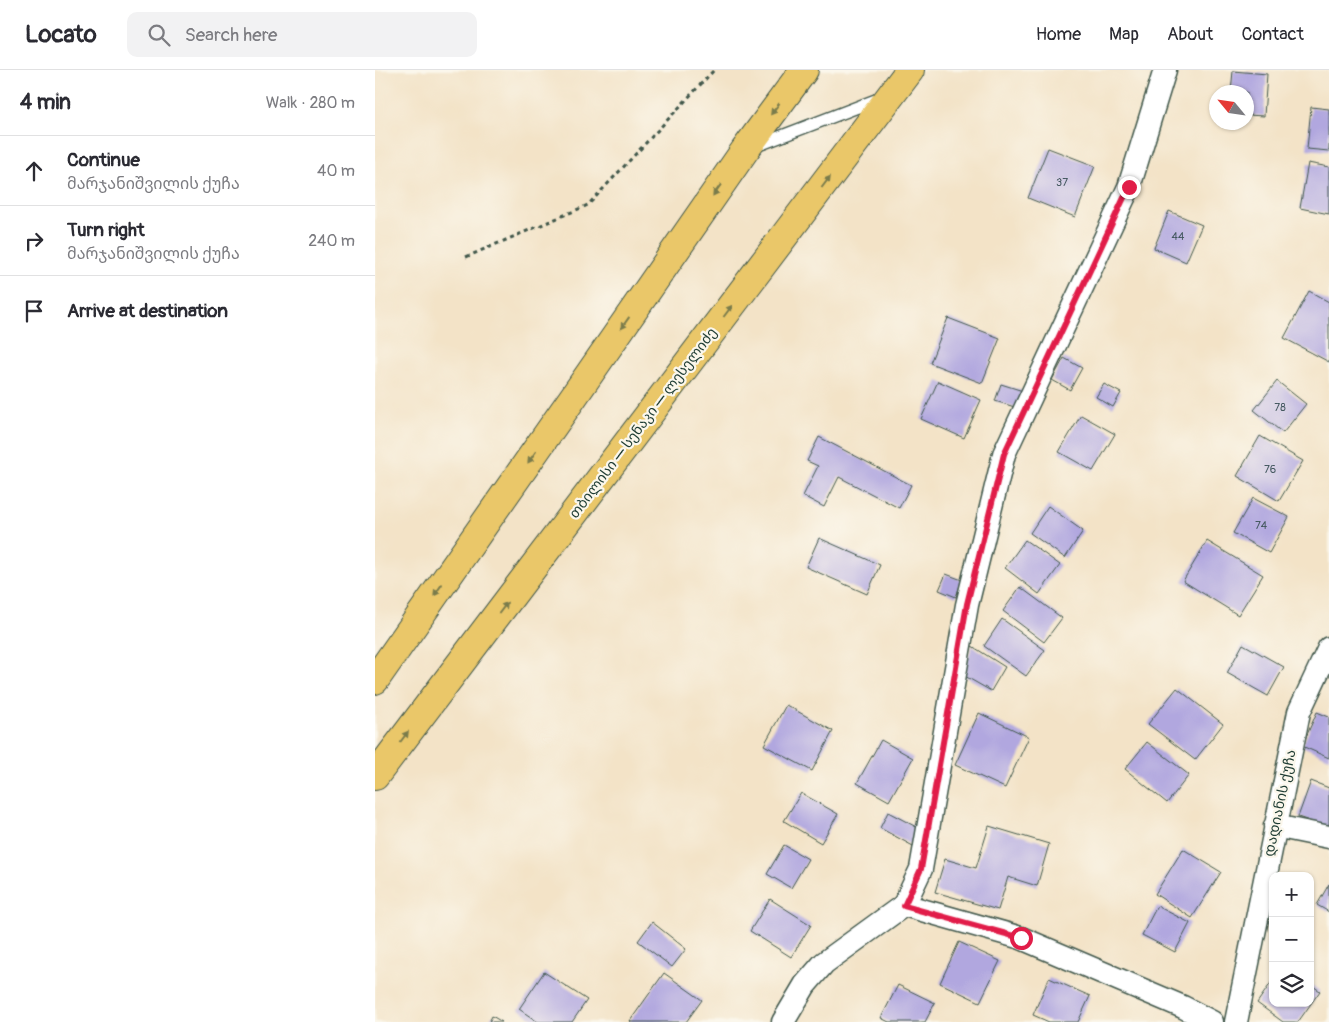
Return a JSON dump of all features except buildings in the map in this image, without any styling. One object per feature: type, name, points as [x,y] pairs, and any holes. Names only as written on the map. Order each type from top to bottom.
[{"type":"highway","points":[[375,680],[745,150],[804,70]]},
{"type":"highway","name":"თბილისი — სენაკი — ლესელიძე","points":[[375,776],[910,70]]},
{"type":"street","points":[[783,1022],[805,985],[824,963],[904,906],[921,869],[967,604],[1004,454],[1129,187],[1165,70]]},
{"type":"street","name":"დადიანის ქუჩა","points":[[1236,1022],[1299,712],[1329,648]]},
{"type":"street","points":[[1275,826],[1329,837]]},
{"type":"street","points":[[904,906],[1021,938],[1183,1007],[1212,1022]]},
{"type":"lane","points":[[745,150],[892,94]]},
{"type":"path","points":[[467,257],[588,205],[715,70]]},
{"type":"route","points":[[1021,938],[904,906],[921,869],[967,604],[1004,454],[1129,187]]}]
